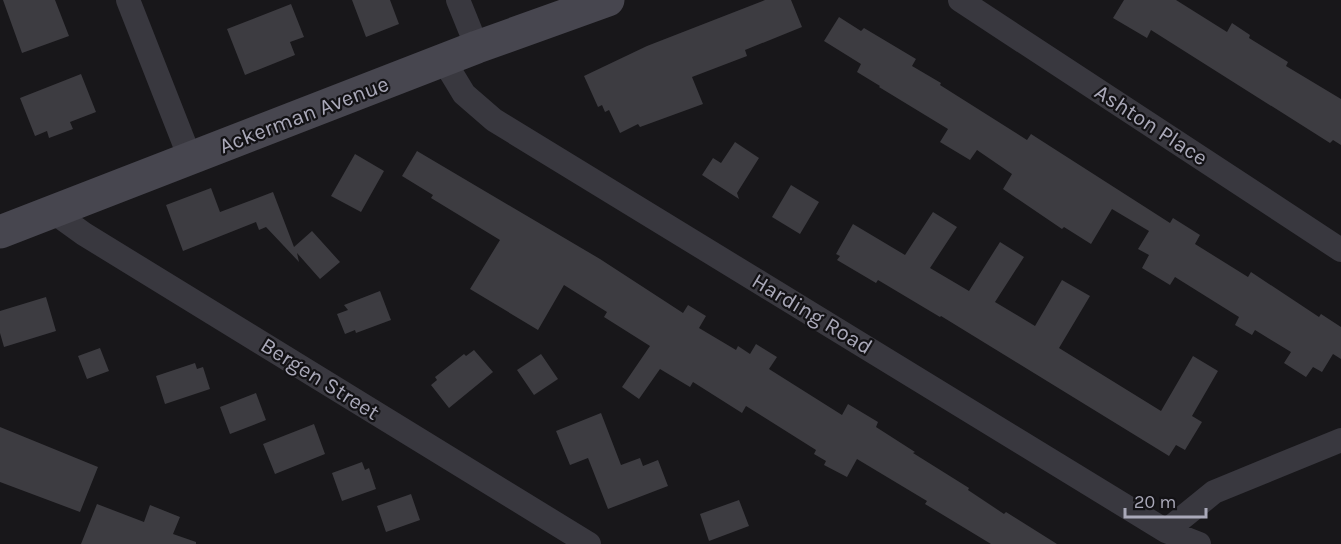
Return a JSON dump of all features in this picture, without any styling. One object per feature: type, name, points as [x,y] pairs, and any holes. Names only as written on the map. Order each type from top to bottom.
[{"type":"street","points":[[128,0],[190,158]]},
{"type":"street","points":[[458,0],[477,47]]},
{"type":"street","name":"Ackerman Avenue","points":[[0,232],[477,47],[608,0]]},
{"type":"street","name":"Ashton Place","points":[[960,0],[1341,250]]},
{"type":"street","name":"Harding Road","points":[[444,61],[464,94],[494,120],[1166,531],[1199,544]]},
{"type":"street","name":"Bergen Street","points":[[52,211],[84,234],[589,544]]},
{"type":"street","points":[[1166,531],[1214,492],[1341,440]]},
{"type":"building","points":[[3,0],[55,0],[69,36],[22,53]]},
{"type":"building","points":[[352,0],[390,0],[399,24],[366,37]]},
{"type":"building","points":[[765,0],[791,0],[802,27],[745,50],[747,56],[692,77],[703,104],[640,127],[638,124],[620,133],[609,110],[605,112],[602,105],[598,107],[584,76],[647,46]]},
{"type":"building","points":[[1124,0],[1176,0],[1227,32],[1232,23],[1250,35],[1249,38],[1288,62],[1286,66],[1341,99],[1341,145],[1333,140],[1330,143],[1151,30],[1147,38],[1113,18]]},
{"type":"building","points":[[291,4],[304,37],[290,42],[295,55],[245,75],[227,29]]},
{"type":"building","points":[[839,17],[861,31],[864,28],[916,59],[912,66],[1027,140],[1031,134],[1170,223],[1173,218],[1200,235],[1195,244],[1248,277],[1251,272],[1319,317],[1321,314],[1341,327],[1341,359],[1333,354],[1322,372],[1313,367],[1306,377],[1284,363],[1291,352],[1255,330],[1252,335],[1235,325],[1239,317],[1175,277],[1170,285],[1142,268],[1149,255],[1138,249],[1149,231],[1112,209],[1091,244],[1064,227],[1062,229],[1003,189],[1012,174],[977,150],[970,160],[940,142],[948,129],[857,72],[861,64],[824,41]]},
{"type":"building","points":[[81,74],[96,112],[70,122],[73,129],[49,138],[47,131],[35,136],[20,98]]},
{"type":"building","points":[[735,142],[759,158],[737,193],[739,199],[702,175],[713,158],[721,163]]},
{"type":"building","points":[[417,151],[600,259],[683,313],[688,305],[706,316],[699,328],[736,350],[738,346],[750,354],[756,344],[777,357],[769,369],[842,415],[848,404],[878,422],[876,427],[915,452],[913,453],[969,488],[968,490],[1004,514],[1006,512],[1057,544],[991,544],[925,504],[927,501],[857,459],[847,477],[824,465],[826,461],[814,454],[816,450],[746,406],[742,413],[693,382],[690,387],[660,369],[639,399],[622,387],[650,346],[604,317],[607,312],[564,285],[538,330],[470,289],[500,240],[431,198],[433,195],[402,176]]},
{"type":"building","points":[[355,154],[384,171],[361,212],[331,196]]},
{"type":"building","points":[[791,185],[819,202],[800,234],[772,217]]},
{"type":"building","points":[[211,188],[220,212],[273,192],[294,247],[312,231],[340,262],[320,279],[297,253],[299,262],[266,227],[259,230],[256,222],[183,251],[166,205]]},
{"type":"building","points":[[933,212],[957,227],[930,268],[969,291],[1000,242],[1024,257],[995,302],[1035,326],[1062,280],[1090,296],[1059,348],[1161,411],[1193,356],[1218,371],[1192,416],[1202,422],[1185,450],[1176,445],[1169,456],[941,316],[878,280],[876,283],[837,260],[840,256],[836,254],[853,224],[905,255]]},
{"type":"building","points":[[380,291],[391,320],[356,333],[355,330],[345,334],[337,314],[348,310],[344,305]]},
{"type":"building","points":[[46,297],[56,331],[4,347],[0,333],[0,311]]},
{"type":"building","points":[[100,348],[109,371],[87,379],[78,356]]},
{"type":"building","points":[[474,350],[493,372],[449,408],[431,385],[437,380],[435,377],[464,354],[466,356]]},
{"type":"building","points":[[541,354],[558,379],[534,395],[517,370]]},
{"type":"building","points":[[195,363],[197,369],[203,367],[210,389],[165,404],[156,376]]},
{"type":"building","points":[[256,393],[266,420],[230,434],[220,407]]},
{"type":"building","points":[[601,413],[621,465],[640,458],[643,466],[658,460],[668,486],[608,509],[588,458],[570,465],[556,431]]},
{"type":"building","points":[[314,424],[325,454],[275,474],[263,444]]},
{"type":"building","points":[[0,427],[98,467],[80,512],[0,482]]},
{"type":"building","points":[[362,462],[365,470],[369,468],[376,489],[342,501],[332,473]]},
{"type":"building","points":[[411,494],[420,520],[386,532],[377,506]]},
{"type":"building","points":[[739,500],[749,526],[709,541],[700,514]]},
{"type":"building","points":[[97,504],[144,522],[150,505],[180,517],[173,534],[196,542],[196,544],[81,544]]}]
